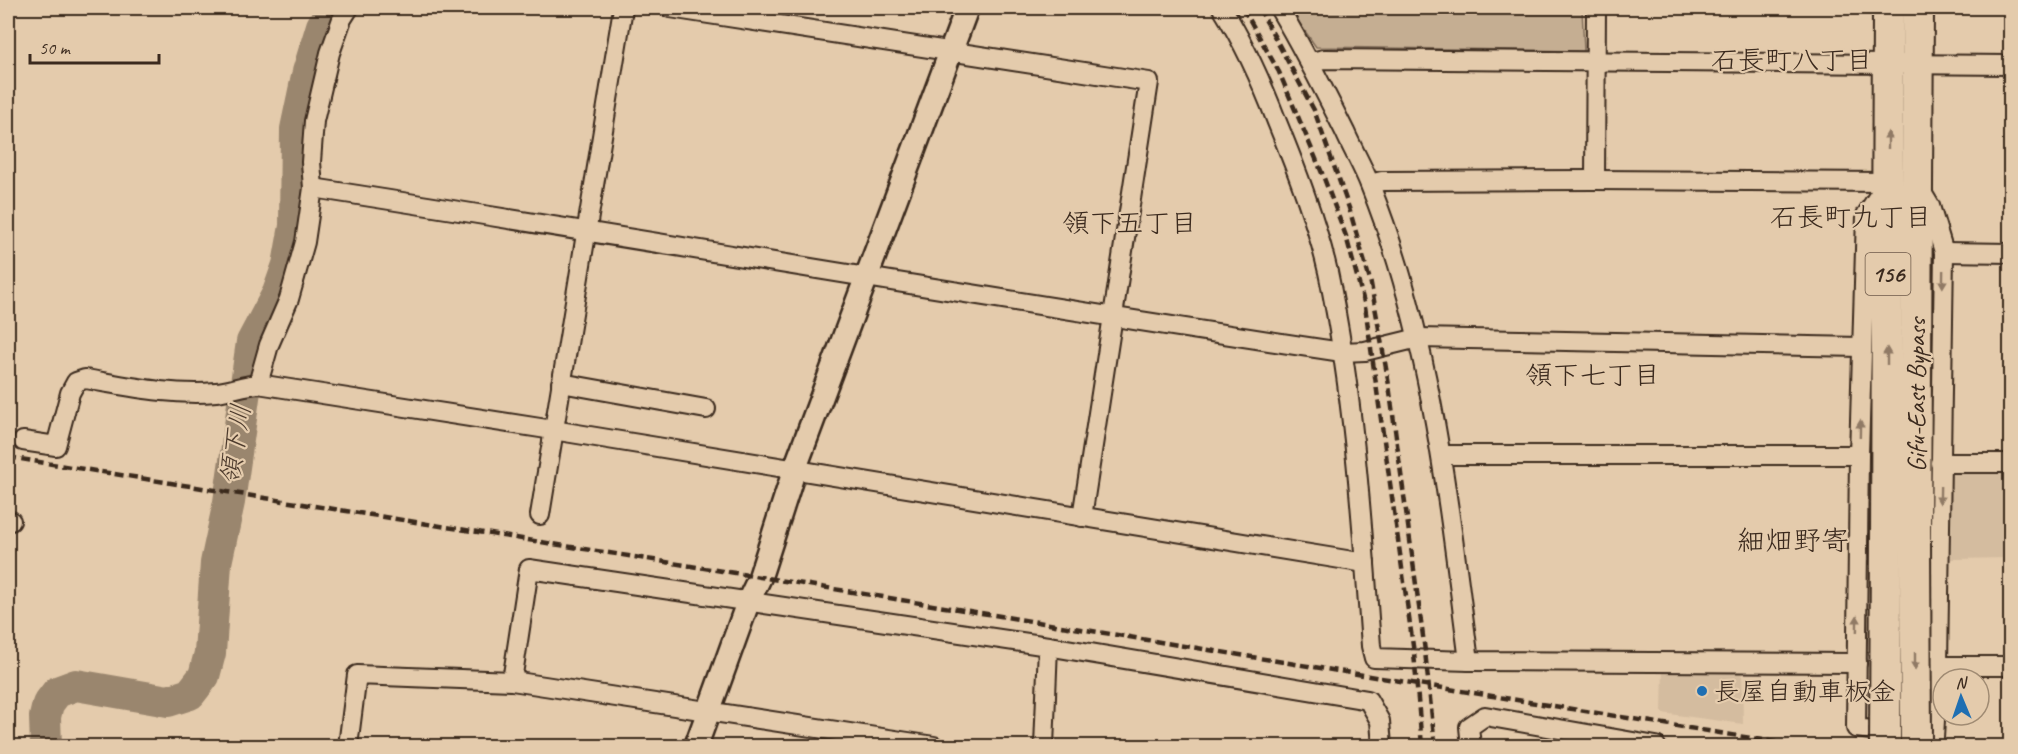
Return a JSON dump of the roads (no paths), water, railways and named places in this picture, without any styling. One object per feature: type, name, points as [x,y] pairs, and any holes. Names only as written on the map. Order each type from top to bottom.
[{"type":"highway","name":"Gifu-East Bypass","points":[[1888,8],[1888,65],[1903,183],[1915,540],[1916,747]]},
{"type":"highway","name":"Gifu-East Bypass","points":[[1885,747],[1886,541],[1903,183],[1918,64],[1918,8]]},
{"type":"street","points":[[254,384],[289,299],[302,254],[313,188],[311,162],[314,121],[330,53],[342,19],[349,8]]},
{"type":"street","points":[[540,515],[623,8]]},
{"type":"street","points":[[670,8],[1149,82],[1082,517]]},
{"type":"street","points":[[696,747],[748,602],[760,577],[794,471],[967,8]]},
{"type":"street","points":[[1222,8],[1234,27],[1269,102],[1304,188],[1327,271],[1350,400],[1371,646],[1374,658],[1857,663]]},
{"type":"street","points":[[1279,8],[1311,62],[1370,184],[1394,251],[1418,338],[1441,455],[1469,660]]},
{"type":"street","points":[[1594,180],[1596,8]]},
{"type":"street","points":[[1311,62],[1324,59],[2010,65]]},
{"type":"street","points":[[1370,184],[1382,181],[1594,180],[1903,183],[1930,206],[1944,252],[1935,738],[1856,728],[1861,347],[1866,215],[1903,183]]},
{"type":"street","points":[[313,188],[1113,318],[1342,352],[1365,351],[1418,338],[1861,347]]},
{"type":"street","points":[[1944,252],[2010,254]]},
{"type":"street","points":[[23,441],[56,446],[70,393],[76,382],[85,379],[183,392],[218,392],[254,384],[554,430],[794,471],[1365,562]]},
{"type":"street","points":[[561,383],[706,409]]},
{"type":"street","points":[[1441,455],[1859,455]]},
{"type":"street","points":[[1940,463],[2010,463]]},
{"type":"street","points":[[512,681],[529,568],[1048,646],[1368,700],[1380,722],[1382,747]]},
{"type":"street","points":[[1044,747],[1048,646]]},
{"type":"street","points":[[1938,666],[2010,666]]},
{"type":"street","points":[[348,747],[357,675],[512,681],[934,747]]},
{"type":"street","points":[[1471,747],[1469,727],[1485,716],[1656,747]]},
{"type":"waterway","name":"領下川","points":[[46,746],[45,717],[48,704],[57,692],[76,685],[168,701],[190,694],[204,676],[210,653],[216,563],[229,502],[252,342],[278,293],[288,265],[295,226],[296,129],[308,72],[322,26],[332,8]]},
{"type":"railway","points":[[1243,8],[1279,72],[1322,173],[1346,236],[1365,306],[1414,653],[1422,746]]},
{"type":"railway","points":[[1259,8],[1314,110],[1349,208],[1371,284],[1389,385],[1425,651],[1435,746]]},
{"type":"railway","points":[[8,457],[1800,746]]},
{"type":"place","name":"長屋自動車板金","points":[[1702,691]]},
{"type":"district","name":"石長町八丁目","points":[[1792,60]]},
{"type":"district","name":"石長町九丁目","points":[[1851,217]]},
{"type":"district","name":"領下五丁目","points":[[1130,223]]},
{"type":"district","name":"領下七丁目","points":[[1593,375]]},
{"type":"district","name":"細畑野寄","points":[[1793,540]]}]
